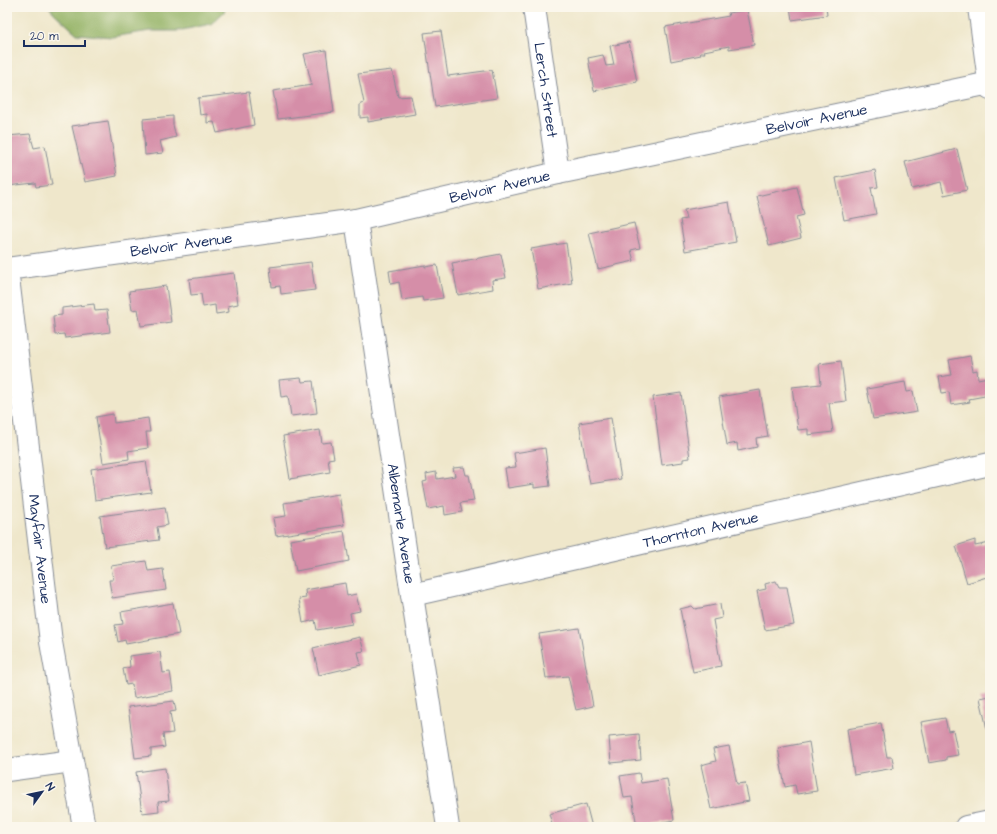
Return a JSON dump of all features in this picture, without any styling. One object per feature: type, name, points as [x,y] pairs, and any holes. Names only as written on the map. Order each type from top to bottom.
[{"type":"street","name":"Lerch Street","points":[[534,7],[558,173]]},
{"type":"street","points":[[979,7],[990,85]]},
{"type":"street","name":"Belvoir Avenue","points":[[7,270],[356,220],[558,173],[990,85]]},
{"type":"street","name":"Albemarle Avenue","points":[[356,220],[448,827]]},
{"type":"street","name":"Mayfair Avenue","points":[[7,270],[51,642],[84,827]]},
{"type":"street","name":"Thornton Avenue","points":[[412,594],[990,464]]},
{"type":"street","points":[[7,770],[72,761]]},
{"type":"street","points":[[966,827],[990,822]]},
{"type":"green space","points":[[49,7],[226,7],[224,12],[211,24],[177,31],[150,31],[112,37],[77,34]]},
{"type":"building","points":[[790,7],[826,7],[827,15],[792,20]]},
{"type":"building","points":[[747,10],[754,45],[729,49],[729,46],[704,51],[705,53],[700,53],[701,55],[671,61],[665,27],[729,16],[728,13]]},
{"type":"building","points":[[441,31],[448,76],[492,70],[497,98],[435,107],[424,33]]},
{"type":"building","points":[[629,42],[637,82],[594,91],[588,58],[603,55],[606,66],[614,65],[610,46]]},
{"type":"building","points":[[326,50],[334,112],[278,119],[273,91],[312,85],[304,54]]},
{"type":"building","points":[[392,70],[398,97],[411,96],[415,114],[368,122],[368,117],[360,118],[360,105],[364,103],[358,74]]},
{"type":"building","points":[[249,92],[254,125],[217,133],[214,122],[207,123],[207,114],[200,115],[198,98]]},
{"type":"building","points":[[173,116],[173,125],[176,137],[160,141],[163,153],[145,155],[143,119]]},
{"type":"building","points":[[108,121],[117,176],[85,182],[72,126]]},
{"type":"building","points":[[30,134],[34,148],[45,146],[52,185],[36,187],[35,183],[7,186],[7,136]]},
{"type":"building","points":[[957,149],[967,190],[944,195],[941,182],[912,189],[905,162]]},
{"type":"building","points":[[875,170],[878,187],[871,188],[876,214],[844,220],[836,178]]},
{"type":"building","points":[[797,187],[804,215],[796,217],[801,238],[769,246],[757,196]]},
{"type":"building","points":[[729,202],[736,242],[685,251],[680,220],[686,219],[684,210]]},
{"type":"building","points":[[634,223],[640,248],[631,250],[634,261],[598,269],[589,233]]},
{"type":"building","points":[[566,243],[572,283],[538,289],[531,249]]},
{"type":"building","points":[[501,254],[506,278],[492,280],[493,289],[458,295],[452,263]]},
{"type":"building","points":[[311,262],[315,290],[281,294],[280,286],[272,287],[270,267]]},
{"type":"building","points":[[425,265],[425,267],[437,265],[443,298],[423,301],[422,297],[402,300],[399,282],[391,284],[389,271]]},
{"type":"building","points":[[234,273],[238,304],[228,306],[229,312],[216,314],[215,305],[203,307],[201,294],[191,295],[189,279]]},
{"type":"building","points":[[166,286],[171,322],[141,326],[138,309],[132,310],[129,291]]},
{"type":"building","points":[[94,304],[95,311],[107,310],[110,332],[65,338],[64,334],[55,335],[53,316],[62,315],[62,308]]},
{"type":"building","points":[[970,356],[973,371],[977,370],[978,379],[988,377],[990,395],[969,399],[970,402],[951,405],[949,392],[942,393],[939,377],[952,375],[949,360]]},
{"type":"building","points":[[841,361],[846,401],[829,403],[833,432],[808,435],[808,429],[798,430],[792,387],[821,384],[819,364]]},
{"type":"building","points":[[301,378],[302,382],[313,381],[317,413],[291,416],[288,396],[281,397],[279,380]]},
{"type":"building","points":[[905,382],[907,392],[913,391],[917,412],[873,419],[867,389]]},
{"type":"building","points":[[760,390],[768,436],[756,438],[757,447],[738,451],[737,443],[727,445],[719,397]]},
{"type":"building","points":[[681,393],[690,458],[683,459],[683,462],[662,465],[653,397]]},
{"type":"building","points":[[113,414],[114,423],[148,418],[150,432],[146,432],[148,448],[128,451],[129,459],[103,463],[96,417]]},
{"type":"building","points":[[611,418],[621,479],[590,484],[579,423]]},
{"type":"building","points":[[320,430],[322,443],[331,442],[334,458],[328,459],[330,472],[290,479],[283,436]]},
{"type":"building","points":[[545,448],[550,486],[534,488],[534,484],[508,488],[505,468],[516,467],[514,453]]},
{"type":"building","points":[[146,461],[151,492],[95,500],[91,469]]},
{"type":"building","points":[[464,467],[466,475],[469,475],[474,501],[460,503],[462,512],[445,515],[444,506],[428,509],[423,482],[427,481],[426,474],[436,472],[437,479],[455,476],[453,468]]},
{"type":"building","points":[[339,494],[344,525],[276,536],[273,518],[286,516],[284,503]]},
{"type":"building","points":[[165,507],[168,525],[157,527],[159,540],[105,547],[100,516]]},
{"type":"building","points":[[344,531],[349,561],[296,571],[290,540]]},
{"type":"building","points":[[975,540],[975,546],[990,543],[990,576],[967,583],[956,546]]},
{"type":"building","points":[[146,561],[148,571],[163,569],[166,590],[112,598],[109,580],[113,580],[111,566]]},
{"type":"building","points":[[776,581],[779,587],[787,587],[794,625],[765,630],[757,591],[766,589],[765,584]]},
{"type":"building","points":[[345,583],[347,596],[356,594],[360,611],[350,613],[352,624],[317,630],[315,620],[303,623],[299,599],[306,598],[305,590]]},
{"type":"building","points":[[173,603],[179,634],[126,644],[125,640],[118,642],[115,625],[123,624],[121,612]]},
{"type":"building","points":[[720,604],[722,618],[713,620],[721,666],[693,672],[680,609],[692,606],[695,609]]},
{"type":"building","points":[[579,628],[593,706],[576,710],[568,676],[546,678],[539,634]]},
{"type":"building","points":[[360,637],[364,651],[358,652],[361,665],[319,675],[313,648]]},
{"type":"building","points":[[160,652],[163,673],[170,672],[173,691],[134,698],[132,684],[126,685],[123,669],[130,667],[129,656]]},
{"type":"building","points":[[990,696],[990,738],[989,738],[980,698]]},
{"type":"building","points":[[174,701],[176,711],[170,712],[173,733],[163,734],[165,747],[151,749],[151,756],[135,758],[128,707]]},
{"type":"building","points":[[945,718],[948,731],[953,730],[958,755],[946,757],[946,760],[929,763],[921,722]]},
{"type":"building","points":[[881,723],[887,757],[892,757],[894,768],[854,775],[847,729]]},
{"type":"building","points":[[639,734],[641,760],[611,763],[609,737]]},
{"type":"building","points":[[809,742],[817,791],[797,794],[795,785],[785,787],[778,748]]},
{"type":"building","points":[[729,746],[737,784],[745,783],[749,801],[711,809],[701,765],[716,761],[713,749]]},
{"type":"building","points":[[165,768],[169,801],[158,802],[159,811],[142,813],[136,772]]},
{"type":"building","points":[[639,773],[641,783],[667,779],[674,820],[637,827],[632,797],[624,798],[620,776]]},
{"type":"building","points":[[586,804],[592,827],[553,827],[549,814]]}]
